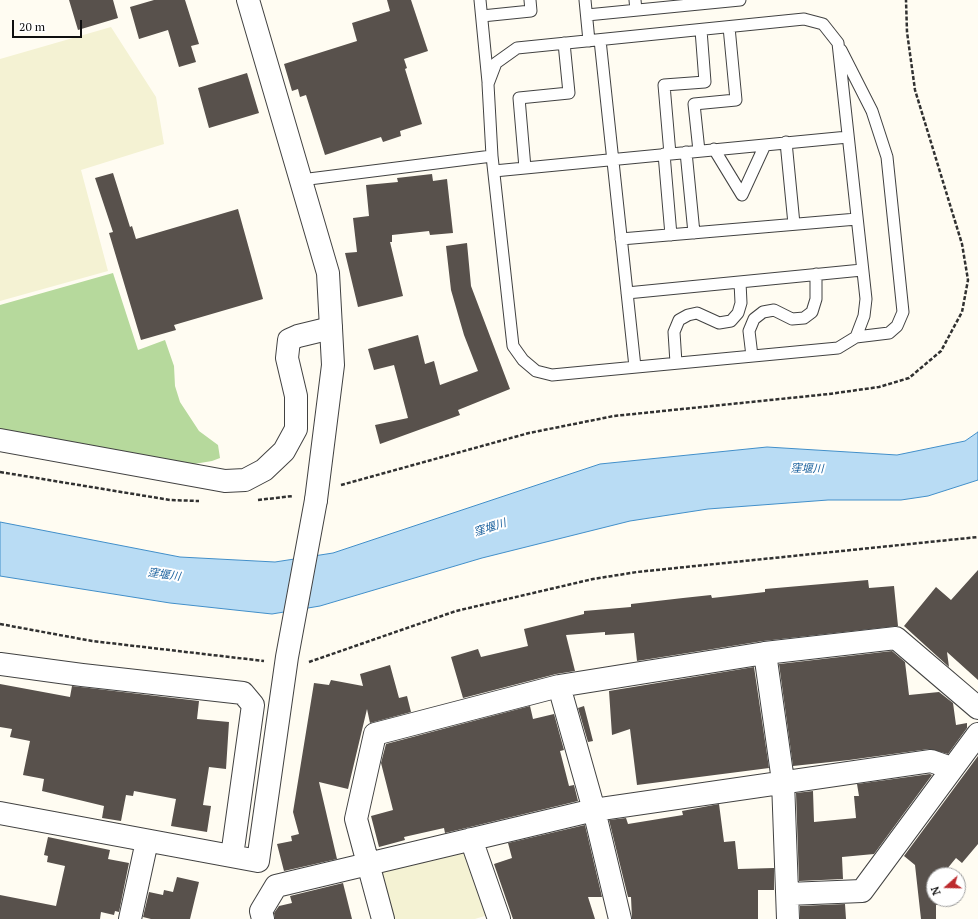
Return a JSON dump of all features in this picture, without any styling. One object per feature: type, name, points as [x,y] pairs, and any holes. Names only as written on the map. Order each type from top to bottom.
[{"type":"street","points":[[248,0],[328,273],[333,365],[316,500],[287,660],[258,861]]},
{"type":"street","points":[[0,440],[225,481],[245,480],[264,470],[284,451],[296,429],[296,396],[287,358],[289,340],[298,336],[331,328]]},
{"type":"street","points":[[382,919],[356,818],[375,734],[559,686],[765,653],[896,638],[978,708]]},
{"type":"street","points":[[765,653],[783,781],[788,919]]},
{"type":"street","points":[[0,664],[242,693],[252,705],[232,856]]},
{"type":"street","points":[[559,686],[594,810],[620,919]]},
{"type":"street","points":[[788,894],[862,890],[951,768],[978,734]]},
{"type":"street","points":[[263,919],[261,911],[276,886],[594,810],[783,781],[931,761],[951,768]]},
{"type":"street","points":[[0,813],[147,842],[258,861],[269,873],[276,886]]},
{"type":"street","points":[[471,839],[499,919]]},
{"type":"street","points":[[130,919],[147,842]]},
{"type":"lane","points":[[480,0],[488,84],[492,156],[513,346],[523,360],[536,371],[552,375],[838,348],[856,337],[889,333],[897,326],[903,312],[887,158],[872,111],[838,43],[823,24],[804,19],[516,48],[496,63],[488,84]]},
{"type":"lane","points":[[482,16],[531,11],[530,0]]},
{"type":"lane","points":[[585,0],[586,15],[594,40],[612,159],[636,367]]},
{"type":"lane","points":[[586,15],[635,5],[740,0]]},
{"type":"lane","points":[[699,151],[694,104],[736,100],[729,27]]},
{"type":"lane","points":[[671,235],[664,85],[705,82],[701,30]]},
{"type":"lane","points":[[525,168],[519,98],[569,93],[564,43]]},
{"type":"lane","points":[[838,43],[866,299],[864,316],[856,337]]},
{"type":"lane","points":[[494,171],[848,136]]},
{"type":"lane","points":[[786,142],[794,224]]},
{"type":"lane","points":[[714,149],[742,195],[765,145]]},
{"type":"lane","points":[[686,152],[694,233]]},
{"type":"lane","points":[[301,180],[492,156]]},
{"type":"lane","points":[[621,239],[857,218]]},
{"type":"lane","points":[[627,293],[862,270]]},
{"type":"lane","points":[[752,356],[749,331],[754,319],[763,312],[774,310],[792,319],[804,318],[812,312],[816,299],[816,274]]},
{"type":"lane","points":[[676,363],[674,332],[679,320],[688,315],[697,313],[719,322],[731,321],[738,313],[741,303],[740,282]]},
{"type":"path","points":[[0,624],[92,641],[309,663],[456,612],[593,579],[637,572],[978,537]]},
{"type":"shaded area","points":[[111,27],[156,97],[164,144],[81,170],[108,271],[0,301],[0,59]]},
{"type":"shaded area","points":[[469,851],[491,914],[475,919],[391,919],[380,878],[382,871]]},
{"type":"green space","points":[[113,273],[138,350],[165,340],[174,366],[175,386],[180,402],[199,431],[218,445],[220,458],[212,461],[188,465],[0,433],[0,305]]},
{"type":"water","name":"窪堰川","points":[[978,432],[978,480],[928,496],[901,500],[828,500],[708,509],[630,521],[482,558],[320,606],[272,614],[170,603],[0,576],[0,522],[180,557],[275,562],[333,553],[600,464],[767,447],[897,455],[965,441]]},
{"type":"building","points":[[69,0],[113,0],[118,18],[78,30]]},
{"type":"building","points":[[154,0],[185,0],[199,44],[191,46],[196,62],[179,67],[168,30],[139,39],[130,7]]},
{"type":"building","points":[[387,0],[411,0],[428,51],[404,59],[407,68],[405,69],[422,124],[400,131],[401,136],[383,142],[381,137],[325,155],[306,95],[300,97],[298,89],[292,91],[284,64],[357,41],[352,23],[390,11]]},
{"type":"building","points":[[247,73],[259,113],[209,128],[198,88]]},
{"type":"building","points":[[113,173],[130,227],[132,226],[136,239],[238,209],[263,299],[174,325],[176,330],[141,340],[109,233],[113,232],[95,178]]},
{"type":"building","points":[[432,174],[433,181],[447,179],[453,233],[430,235],[429,231],[392,235],[392,242],[390,242],[403,296],[358,307],[345,253],[357,252],[353,218],[369,216],[366,185],[398,182],[397,178]]},
{"type":"building","points":[[467,243],[471,286],[510,389],[458,410],[460,415],[380,444],[375,425],[408,418],[394,365],[374,370],[368,349],[418,335],[425,364],[434,361],[440,385],[478,371],[464,335],[451,290],[446,246]]},
{"type":"building","points":[[978,570],[978,680],[947,652],[949,667],[904,626],[936,587],[951,600]]},
{"type":"building","points":[[868,580],[869,588],[894,586],[898,626],[763,641],[637,661],[634,633],[605,635],[605,632],[566,635],[575,671],[556,674],[463,698],[451,657],[478,649],[481,657],[528,646],[524,629],[584,614],[584,611],[631,607],[631,604],[711,595],[712,598],[765,592],[765,589]]},
{"type":"building","points":[[892,651],[905,662],[909,695],[939,692],[953,703],[956,725],[967,723],[967,728],[948,754],[929,749],[793,766],[779,664]]},
{"type":"building","points":[[390,665],[399,698],[407,696],[411,712],[370,723],[367,709],[348,789],[319,782],[337,859],[284,871],[277,844],[292,841],[291,836],[299,834],[293,812],[314,683],[329,685],[331,680],[363,686],[360,674]]},
{"type":"building","points":[[754,667],[769,768],[637,785],[630,729],[612,735],[609,691]]},
{"type":"building","points":[[0,684],[70,697],[72,686],[199,701],[197,719],[229,722],[226,769],[209,767],[203,805],[211,806],[207,832],[171,826],[176,799],[134,791],[133,796],[126,795],[121,821],[102,818],[104,806],[42,791],[44,779],[23,775],[30,741],[10,737],[12,729],[0,727]]},
{"type":"building","points":[[530,706],[533,719],[554,714],[564,750],[560,751],[569,786],[574,785],[578,801],[445,833],[444,828],[404,837],[405,840],[379,847],[371,816],[393,810],[381,763],[386,744]]},
{"type":"building","points":[[584,706],[593,741],[588,742],[578,708]]},
{"type":"building","points":[[978,756],[978,844],[962,863],[956,858],[949,867],[926,867],[926,907],[936,907],[936,919],[921,919],[915,865],[904,856]]},
{"type":"building","points":[[930,774],[932,775],[874,854],[842,857],[843,879],[799,881],[796,793],[813,791],[814,822],[856,818],[854,796],[859,796],[857,784]]},
{"type":"building","points":[[719,804],[724,842],[735,841],[738,869],[774,868],[774,890],[758,890],[758,919],[632,919],[631,897],[628,897],[609,820],[626,818],[628,824],[683,815],[682,811]]},
{"type":"building","points":[[585,825],[602,897],[588,897],[595,919],[513,919],[494,864],[512,858],[508,843]]},
{"type":"building","points":[[48,837],[110,850],[108,859],[129,863],[119,912],[115,911],[114,915],[101,912],[100,919],[0,919],[0,895],[56,906],[65,866],[47,862],[48,856],[44,855]]},
{"type":"building","points":[[177,877],[199,882],[190,919],[151,919],[143,917],[149,892],[163,895],[164,890],[173,892]]},
{"type":"building","points":[[343,883],[352,919],[275,919],[274,913],[279,906],[292,903],[290,896]]},
{"type":"building","points":[[845,904],[846,919],[800,919],[800,906]]}]
